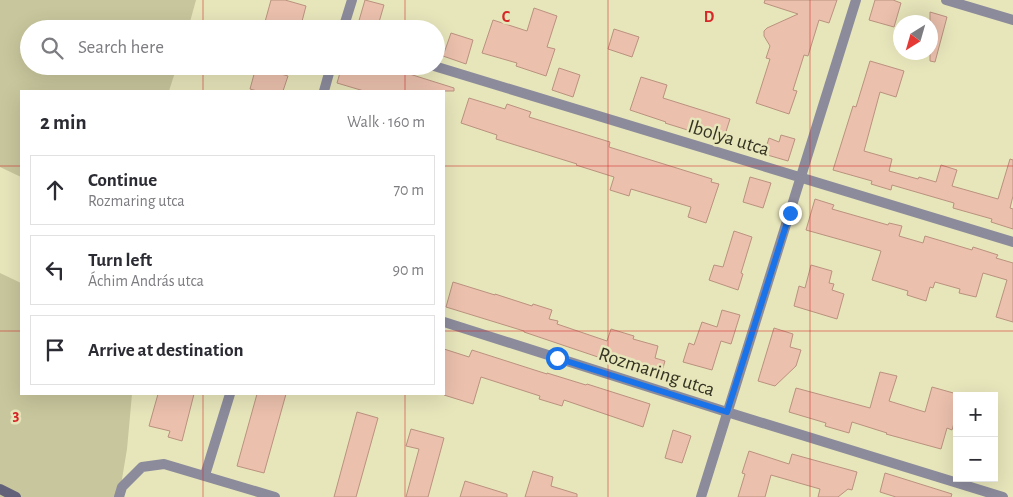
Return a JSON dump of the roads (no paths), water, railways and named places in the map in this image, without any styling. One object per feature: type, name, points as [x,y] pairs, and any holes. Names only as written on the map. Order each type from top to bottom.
[{"type":"street","points":[[346,20],[352,0]]},
{"type":"street","points":[[701,497],[856,0]]},
{"type":"street","points":[[946,0],[1013,20]]},
{"type":"street","name":"Ibolya utca","points":[[445,69],[1013,242]]},
{"type":"street","points":[[324,90],[329,75]]},
{"type":"street","name":"Rozmaring utca","points":[[445,322],[1003,497]]},
{"type":"street","points":[[205,475],[230,395]]},
{"type":"street","points":[[119,497],[122,487],[142,468],[164,464],[275,497]]},
{"type":"street","points":[[0,489],[16,497]]}]
